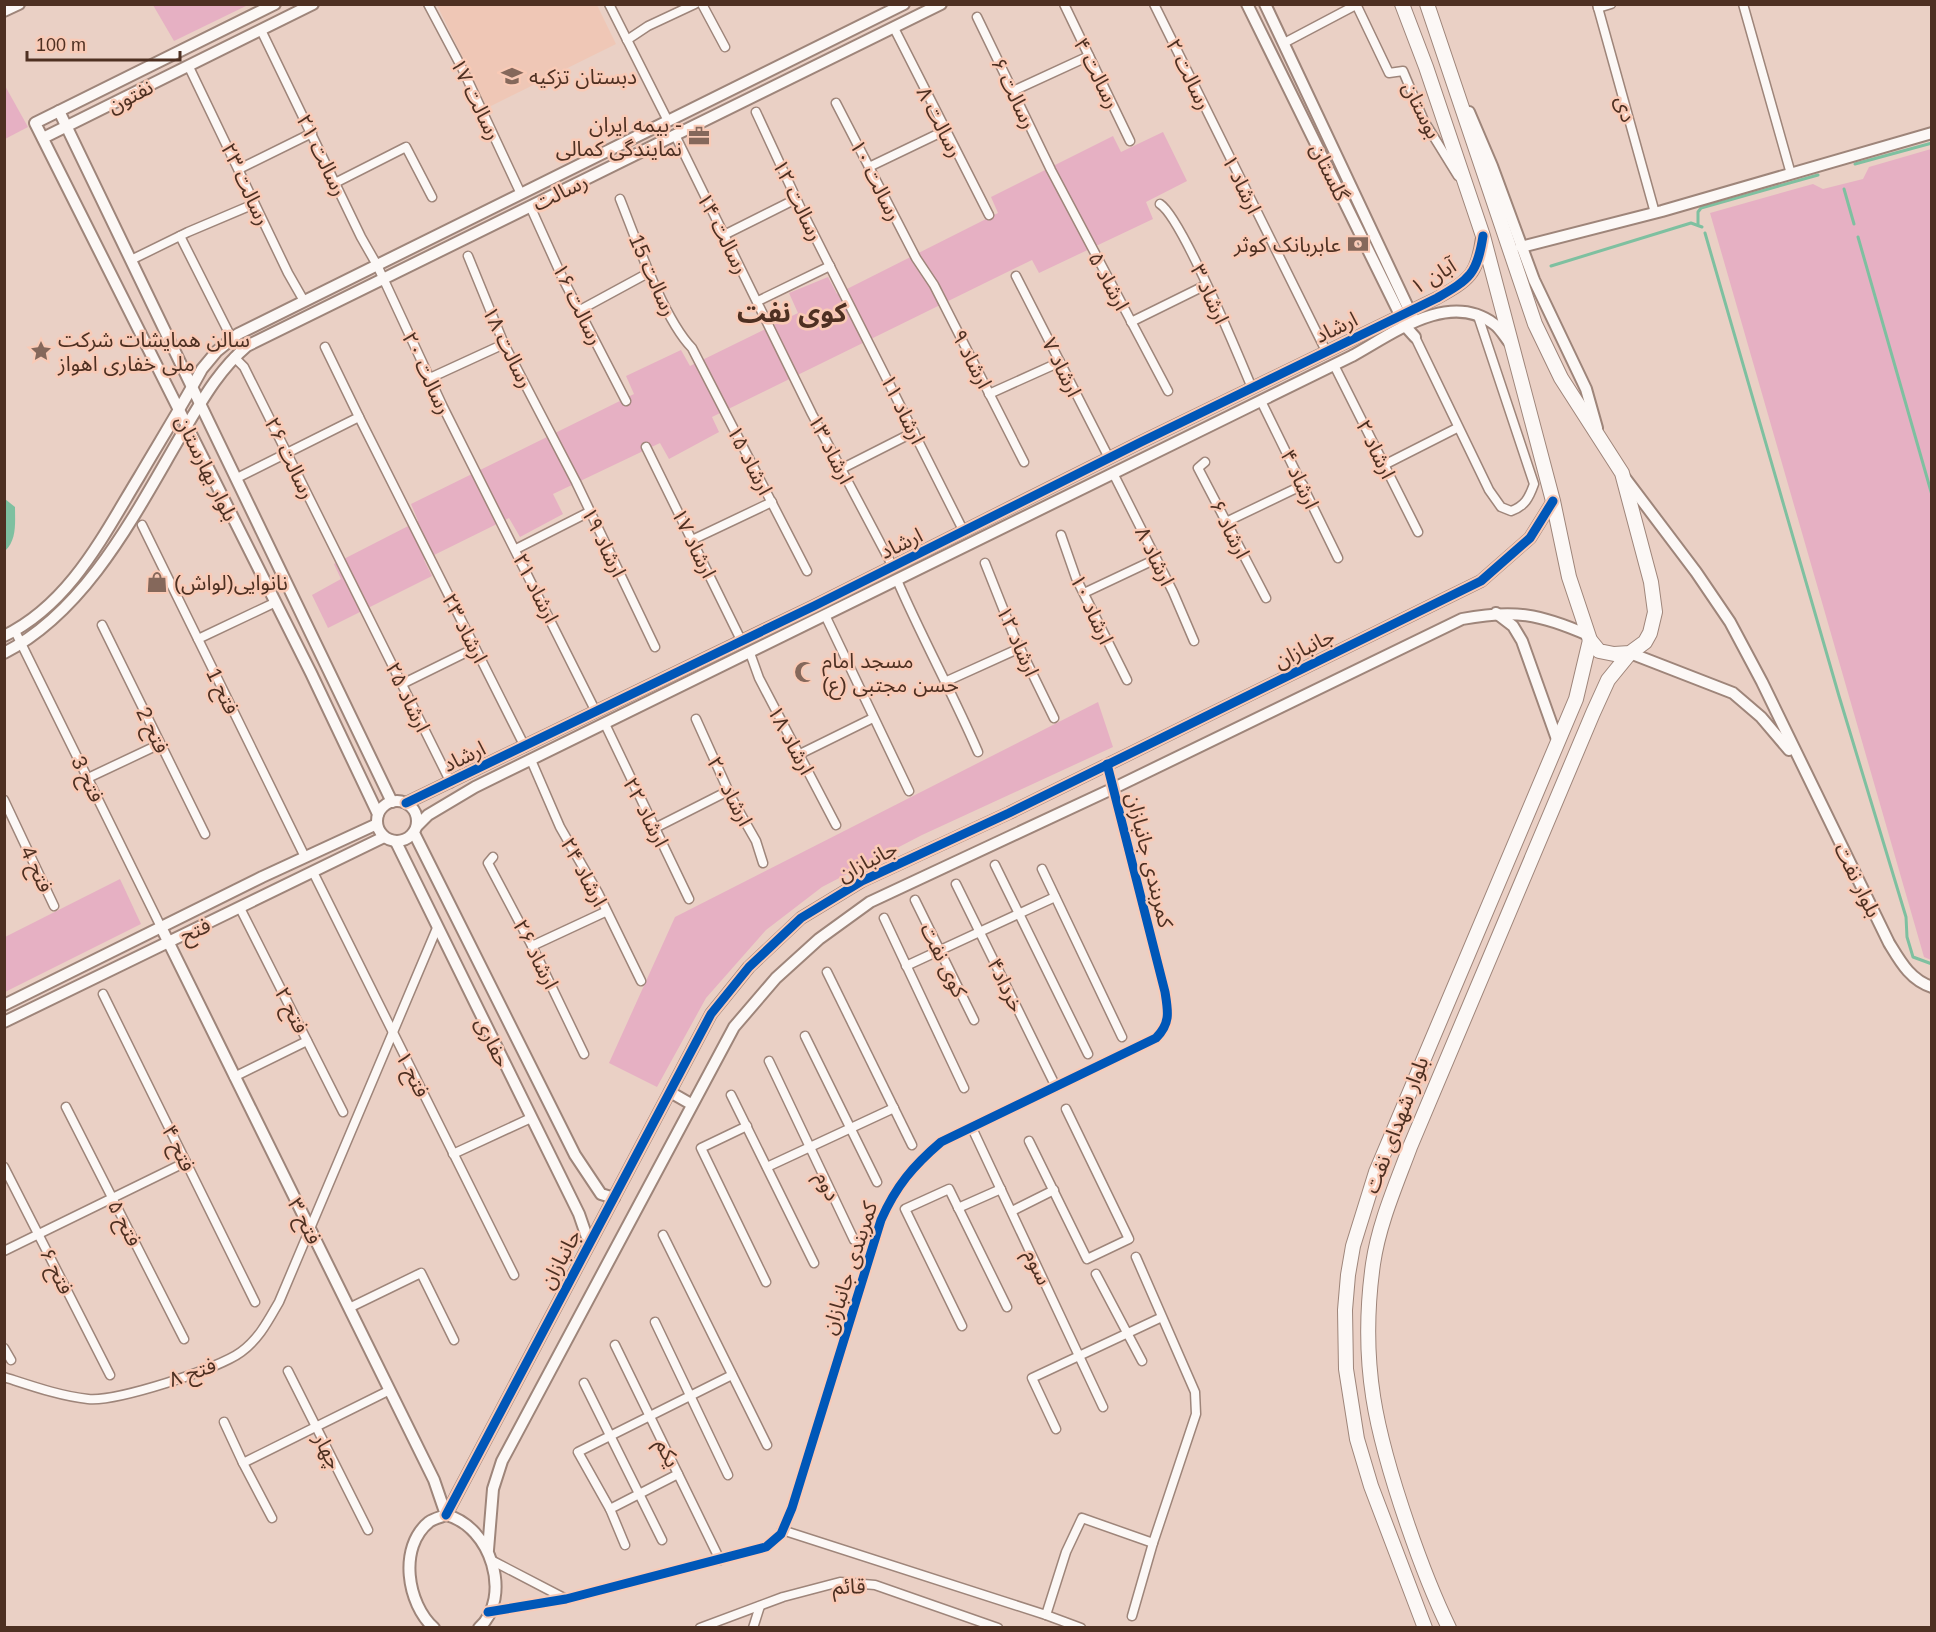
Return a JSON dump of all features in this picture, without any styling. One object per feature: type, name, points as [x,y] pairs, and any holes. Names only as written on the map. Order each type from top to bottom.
[{"type":"main road","points":[[1402,4],[1482,236],[1553,501],[1569,578],[1589,638],[1599,651],[1614,654],[1630,652]]},
{"type":"main road","name":"بلوار شهدای نفت","points":[[1427,4],[1452,72],[1535,324],[1561,378],[1622,473],[1651,582],[1655,612],[1650,633],[1644,642],[1630,652],[1608,680],[1593,713],[1410,1147],[1387,1209],[1373,1264],[1368,1345],[1372,1402],[1378,1434],[1386,1465],[1427,1578],[1449,1628]]},
{"type":"main road","name":"بلوار شهدای نفت","points":[[1425,1628],[1371,1486],[1357,1438],[1347,1369],[1345,1310],[1348,1275],[1353,1246],[1376,1172],[1576,699],[1589,638]]},
{"type":"street","points":[[4,11],[19,4]]},
{"type":"street","name":"نفتون","points":[[35,123],[274,4]]},
{"type":"street","name":"نفتون","points":[[43,138],[313,4]]},
{"type":"street","name":"رسالت ۱۷","points":[[428,4],[463,70],[521,194]]},
{"type":"street","points":[[609,4],[675,135]]},
{"type":"street","points":[[627,40],[648,26],[695,4]]},
{"type":"street","points":[[702,4],[724,47]]},
{"type":"street","name":"رسالت","points":[[192,387],[217,351],[232,339],[668,121],[884,9],[904,4]]},
{"type":"street","name":"رسالت","points":[[200,403],[218,375],[246,346],[940,4]]},
{"type":"street","name":"رسالت ۴","points":[[1064,4],[1130,141]]},
{"type":"street","name":"رسالت ۲","points":[[1154,4],[1223,144]]},
{"type":"street","name":"گلستان","points":[[1248,4],[1405,313]]},
{"type":"street","name":"گلستان","points":[[1265,4],[1457,428],[1489,490],[1501,507],[1511,511],[1521,507],[1529,498],[1534,484],[1478,315]]},
{"type":"street","points":[[1598,6],[1611,4]]},
{"type":"street","points":[[1743,4],[1791,174]]},
{"type":"street","points":[[1284,43],[1356,5]]},
{"type":"street","name":"بوستان","points":[[1356,5],[1389,73],[1403,71],[1424,121],[1469,195]]},
{"type":"street","name":"دی","points":[[1598,6],[1655,213]]},
{"type":"street","points":[[884,9],[894,28]]},
{"type":"street","name":"رسالت ۶","points":[[977,17],[1051,170]]},
{"type":"street","name":"رسالت ۸","points":[[894,28],[988,215]]},
{"type":"street","name":"رسالت ۲۱","points":[[261,30],[383,279]]},
{"type":"street","points":[[1013,90],[1089,56]]},
{"type":"street","name":"رسالت ۲۳","points":[[189,67],[254,204],[304,301]]},
{"type":"street","points":[[1452,72],[1492,166],[1521,247],[1553,323],[1586,389],[1599,437]]},
{"type":"street","name":"رسالت ۱۰","points":[[836,103],[916,258]]},
{"type":"street","name":"بلوار بهارستان","points":[[59,111],[392,802]]},
{"type":"street","name":"رسالت ۱۲","points":[[756,112],[796,199],[841,288]]},
{"type":"street","name":"بلوار بهارستان","points":[[35,123],[310,673],[377,819]]},
{"type":"street","points":[[869,167],[944,131]]},
{"type":"street","points":[[239,169],[312,133]]},
{"type":"street","points":[[1521,247],[1655,213],[1932,133]]},
{"type":"street","name":"رسالت ۱۴","points":[[675,135],[772,330]]},
{"type":"street","name":"ارشاد ۱","points":[[1223,144],[1326,351]]},
{"type":"street","points":[[335,183],[406,147],[432,197]]},
{"type":"street","name":"ارشاد ۵","points":[[1051,170],[1168,391]]},
{"type":"street","name":"رسالت 15","points":[[620,199],[681,336],[692,348]]},
{"type":"street","points":[[724,235],[796,199]]},
{"type":"street","points":[[131,260],[254,204]]},
{"type":"street","points":[[501,204],[507,218]]},
{"type":"street","name":"ارشاد ۳","points":[[1160,204],[1167,208],[1206,285],[1252,388]]},
{"type":"street","name":"رسالت ۱۶","points":[[530,207],[626,401]]},
{"type":"street","points":[[180,236],[232,339]]},
{"type":"street","name":"آبان ۱","points":[[1405,313],[1468,280],[1479,262],[1482,236]]},
{"type":"street","name":"رسالت ۱۸","points":[[468,256],[504,344],[553,436]]},
{"type":"street","name":"ارشاد ۹","points":[[916,258],[934,285],[1024,462]]},
{"type":"street","points":[[758,301],[831,266]]},
{"type":"street","points":[[580,310],[651,272]]},
{"type":"street","name":"ارشاد ۷","points":[[1016,276],[1109,458]]},
{"type":"street","name":"رسالت ٢٠","points":[[383,279],[473,466]]},
{"type":"street","points":[[1131,322],[1206,285]]},
{"type":"street","name":"ارشاد ۱۱","points":[[841,288],[963,532]]},
{"type":"street","name":"ارشاد","points":[[406,803],[783,621],[1405,313]]},
{"type":"street","name":"آبان ۱","points":[[1410,324],[1433,314],[1478,315]]},
{"type":"street","points":[[1478,315],[1496,325],[1510,343]]},
{"type":"street","name":"ارشاد","points":[[415,830],[428,815],[475,787],[1335,365],[1410,324]]},
{"type":"street","name":"ارشاد ۱۳","points":[[772,330],[840,469],[893,567]]},
{"type":"street","points":[[430,378],[504,344]]},
{"type":"street","name":"ارشاد ۲۳","points":[[325,347],[525,747]]},
{"type":"street","name":"ارشاد ۱۵","points":[[692,348],[807,571]]},
{"type":"street","name":"رسالت ۲۶","points":[[234,357],[244,367],[366,612]]},
{"type":"street","points":[[989,394],[1060,362]]},
{"type":"street","name":"ارشاد ۲","points":[[1335,365],[1418,532]]},
{"type":"street","points":[[10,634],[69,586],[94,551],[192,387]]},
{"type":"street","name":"ارشاد ۴","points":[[1261,400],[1338,558]]},
{"type":"street","points":[[4,652],[22,644],[50,623],[77,597],[102,564],[200,403]]},
{"type":"street","points":[[1219,404],[1226,418]]},
{"type":"street","points":[[237,478],[358,415]]},
{"type":"street","points":[[1384,465],[1457,428]]},
{"type":"street","points":[[840,469],[914,432]]},
{"type":"street","name":"ارشاد ۱۹","points":[[553,436],[655,647]]},
{"type":"street","name":"ارشاد ۱۷","points":[[646,447],[741,640]]},
{"type":"street","name":"ارشاد ۶","points":[[1205,462],[1198,468],[1266,598]]},
{"type":"street","name":"ارشاد ۲۱","points":[[473,466],[596,712]]},
{"type":"street","name":"ارشاد ۸","points":[[1113,473],[1194,641]]},
{"type":"street","points":[[1622,473],[1696,572],[1730,622],[1799,761]]},
{"type":"street","points":[[1070,478],[1077,490]]},
{"type":"street","points":[[1226,522],[1303,485]]},
{"type":"street","name":"جانبازان","points":[[446,1515],[711,1014],[749,967],[801,918],[862,881],[1481,581],[1530,538],[1553,501]]},
{"type":"street","points":[[692,540],[772,502]]},
{"type":"street","points":[[516,549],[589,512]]},
{"type":"street","name":"فتح 1","points":[[142,525],[305,857]]},
{"type":"street","name":"ارشاد ۱۰","points":[[1061,535],[1084,593],[1127,680]]},
{"type":"street","points":[[926,550],[932,562]]},
{"type":"street","points":[[1084,593],[1156,559]]},
{"type":"street","name":"ارشاد ۱۲","points":[[985,563],[1020,648],[1054,718]]},
{"type":"street","points":[[897,579],[913,618],[947,681],[978,753]]},
{"type":"street","points":[[198,639],[273,603]]},
{"type":"street","name":"ارشاد ۲۵","points":[[366,612],[451,783]]},
{"type":"street","points":[[1496,613],[1514,626],[1522,641],[1558,742]]},
{"type":"street","name":"جانبازان","points":[[483,1626],[493,1599],[495,1575],[490,1555],[493,1489],[502,1461],[734,1027],[776,978],[819,939],[870,902],[1114,788],[1462,619],[1496,613],[1521,613],[1545,619],[1589,638]]},
{"type":"street","points":[[825,615],[909,791]]},
{"type":"street","points":[[783,621],[789,633]]},
{"type":"street","name":"فتح 2","points":[[102,625],[205,834]]},
{"type":"street","name":"فتح 3","points":[[10,634],[22,644],[161,927]]},
{"type":"street","points":[[402,684],[475,648]]},
{"type":"street","points":[[947,681],[1020,648]]},
{"type":"street","points":[[1630,652],[1733,693],[1761,717],[1799,761]]},
{"type":"street","name":"ارشاد ۱۸","points":[[750,653],[759,678],[836,825]]},
{"type":"street","points":[[800,753],[873,718]]},
{"type":"street","name":"ارشاد ۲۰","points":[[696,719],[728,791],[756,841],[763,863]]},
{"type":"street","name":"ارشاد ۲۲","points":[[604,724],[688,899]]},
{"type":"street","points":[[88,778],[160,744]]},
{"type":"street","points":[[525,747],[531,760]]},
{"type":"street","name":"ارشاد ۲۴","points":[[531,760],[560,827],[598,894],[641,981]]},
{"type":"street","name":"بلوار نفت","points":[[1799,761],[1888,943],[1916,980],[1932,987]]},
{"type":"street","name":"کمربندی جانبازان","points":[[782,1530],[872,1250],[894,1191],[918,1162],[941,1142],[1156,1038],[1163,1031],[1169,1017],[1107,764]]},
{"type":"street","points":[[655,828],[728,791]]},
{"type":"street","name":"فتح 4","points":[[4,800],[8,817],[54,906]]},
{"type":"street","points":[[392,802],[406,803],[416,813],[415,830],[409,838],[396,842],[384,837],[377,819],[381,809],[392,802]]},
{"type":"street","name":"فتح","points":[[4,1005],[305,857],[377,819]]},
{"type":"street","name":"حفاری","points":[[415,830],[575,1155],[601,1194],[614,1198]]},
{"type":"street","name":"فتح","points":[[4,1022],[384,837]]},
{"type":"street","name":"حفاری","points":[[396,842],[579,1214],[589,1243]]},
{"type":"street","name":"ارشاد ۲۶","points":[[493,857],[488,862],[584,1054]]},
{"type":"street","points":[[995,865],[1088,1054]]},
{"type":"street","points":[[1042,869],[1122,1037]]},
{"type":"street","name":"فتح ۱","points":[[313,872],[514,1275]]},
{"type":"street","name":"خرداد۴","points":[[957,884],[1056,1087]]},
{"type":"street","points":[[906,966],[1055,897]]},
{"type":"street","name":"کوی نفت","points":[[915,900],[974,1020]]},
{"type":"street","name":"فتح ۲","points":[[240,908],[343,1112]]},
{"type":"street","points":[[532,946],[605,912]]},
{"type":"street","points":[[884,918],[964,1088]]},
{"type":"street","name":"فتح ۳","points":[[161,927],[309,1231],[434,1480],[446,1515]]},
{"type":"street","name":"فتح ۸","points":[[4,1377],[55,1393],[91,1399],[165,1382],[239,1353],[257,1338],[279,1302],[437,927]]},
{"type":"street","points":[[827,972],[912,1145]]},
{"type":"street","name":"فتح ۴","points":[[103,994],[255,1302]]},
{"type":"street","points":[[805,1036],[877,1182]]},
{"type":"street","points":[[234,1077],[307,1041]]},
{"type":"street","name":"دوم","points":[[769,1061],[854,1240],[872,1250]]},
{"type":"street","points":[[670,1092],[691,1104]]},
{"type":"street","points":[[731,1095],[814,1263]]},
{"type":"street","name":"فتح ۵","points":[[66,1107],[184,1339]]},
{"type":"street","points":[[767,1167],[894,1108]]},
{"type":"street","points":[[1029,1141],[1087,1259],[1129,1239],[1066,1109]]},
{"type":"street","points":[[453,1154],[531,1118]]},
{"type":"street","points":[[747,1126],[701,1148],[766,1282]]},
{"type":"street","name":"سوم","points":[[972,1128],[1103,1407]]},
{"type":"street","points":[[4,1251],[186,1162]]},
{"type":"street","name":"فتح ۶","points":[[4,1167],[110,1375]]},
{"type":"street","points":[[962,1326],[905,1209],[949,1189],[1007,1307]]},
{"type":"street","points":[[958,1208],[1001,1189]]},
{"type":"street","points":[[1011,1211],[1054,1191]]},
{"type":"street","points":[[663,1235],[766,1445]]},
{"type":"street","points":[[1132,1616],[1153,1543],[1196,1414],[1195,1392],[1160,1318],[1136,1257]]},
{"type":"street","points":[[349,1308],[421,1273],[454,1340]]},
{"type":"street","points":[[1096,1274],[1142,1361]]},
{"type":"street","points":[[1056,1429],[1032,1378],[1160,1318]]},
{"type":"street","points":[[655,1322],[728,1475]]},
{"type":"street","name":"یکم","points":[[615,1345],[720,1560]]},
{"type":"street","points":[[4,1348],[11,1360]]},
{"type":"street","name":"چهار","points":[[288,1371],[368,1530]]},
{"type":"street","points":[[625,1545],[610,1509],[578,1452],[609,1434],[732,1375]]},
{"type":"street","points":[[584,1383],[662,1540]]},
{"type":"street","points":[[243,1463],[390,1390]]},
{"type":"street","points":[[224,1422],[272,1518]]},
{"type":"street","points":[[610,1509],[678,1474]]},
{"type":"street","points":[[434,1628],[422,1614],[414,1599],[410,1580],[411,1559],[417,1537],[429,1522],[446,1515],[469,1525],[490,1555],[566,1599]]},
{"type":"street","points":[[1046,1615],[1066,1552],[1082,1518],[1153,1543]]},
{"type":"street","points":[[488,1612],[566,1599],[720,1560],[766,1547],[782,1530],[1081,1628]]},
{"type":"street","name":"قائم","points":[[700,1628],[760,1606],[840,1582],[875,1586],[998,1628]]},
{"type":"street","points":[[753,1628],[760,1606]]},
{"type":"shaded area","points":[[153,5],[248,5],[174,41]]},
{"type":"shaded area","name":"دبستان تزکیه","points":[[437,5],[597,5],[616,44],[487,108]]},
{"type":"shaded area","points":[[4,84],[28,127],[5,139],[4,139]]},
{"type":"shaded area","points":[[1163,132],[1187,181],[1146,202],[1153,219],[1039,273],[1032,260],[712,417],[719,432],[669,459],[660,443],[553,494],[563,514],[520,537],[509,518],[424,560],[432,576],[328,628],[312,595],[341,579],[334,564],[418,521],[411,504],[634,394],[626,376],[681,350],[690,366],[798,313],[789,293],[828,277],[837,294],[998,213],[991,197],[1113,136],[1121,152]]},
{"type":"shaded area","points":[[1932,149],[1931,960],[1924,957],[1710,213],[1813,184],[1823,189],[1863,179],[1869,167]]},
{"type":"shaded area","points":[[5,499],[15,507],[15,519],[12,542],[5,551]]},
{"type":"shaded area","points":[[1098,702],[1113,747],[922,835],[822,887],[766,930],[706,998],[657,1087],[609,1063],[675,917]]},
{"type":"shaded area","points":[[120,879],[141,924],[5,992],[5,937]]},
{"type":"waterway","points":[[1855,164],[1932,143]]},
{"type":"waterway","points":[[1698,224],[1698,212],[1701,208],[1818,175]]},
{"type":"waterway","points":[[1844,189],[1854,224]]},
{"type":"waterway","points":[[1551,266],[1691,223],[1702,227]]},
{"type":"waterway","points":[[1705,233],[1839,696],[1906,917],[1907,937],[1913,957],[1932,964]]},
{"type":"waterway","points":[[1858,237],[1932,495]]},
{"type":"cycle path","points":[[406,803],[814,606],[1141,442],[1437,298],[1457,286],[1470,274],[1478,259],[1483,236]]},
{"type":"cycle path","points":[[446,1515],[711,1014],[749,967],[801,918],[862,881],[1009,813],[1481,581],[1530,538],[1553,501]]},
{"type":"cycle path","points":[[488,1612],[566,1599],[766,1547],[781,1534],[792,1508],[881,1220],[906,1177],[941,1142],[1156,1038],[1161,1032],[1167,1016],[1165,992],[1107,764]]},
{"type":"place","name":"دبستان تزکیه","points":[[512,76]]},
{"type":"place","name":"بیمه ایران - نمایندگى کمالى","points":[[699,136]]},
{"type":"place","name":"عابربانک کوثر","points":[[1358,244]]},
{"type":"place","name":"سالن همایشات شرکت ملی خفاری اهواز","points":[[41,351]]},
{"type":"place","name":"نانوایى(لواش)","points":[[157,582]]},
{"type":"place","name":"مسجد امام حسن مجتبی (ع)","points":[[805,672]]},
{"type":"district","name":"کوی نفت","points":[[792,313]]}]
